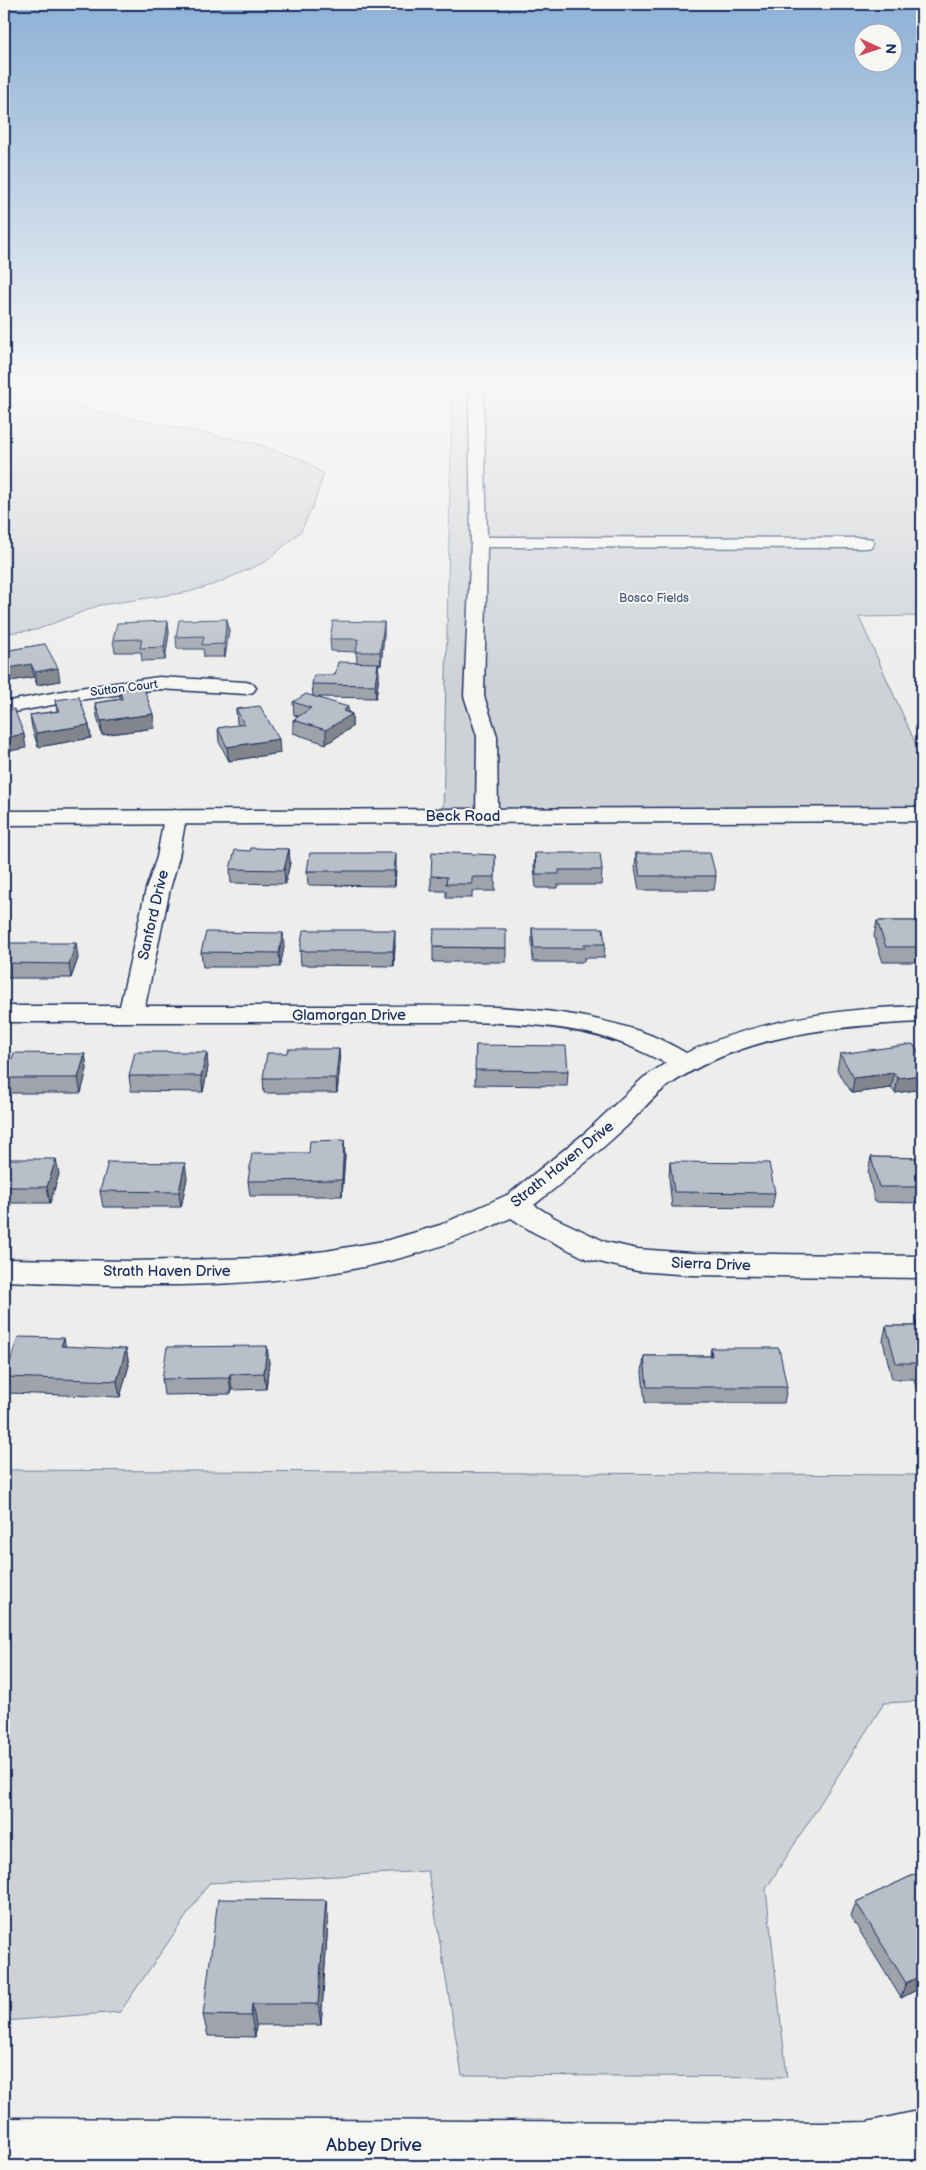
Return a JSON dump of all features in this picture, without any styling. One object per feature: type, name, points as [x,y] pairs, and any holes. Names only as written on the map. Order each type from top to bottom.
[{"type":"street","points":[[478,483],[479,542],[474,696],[487,736],[487,816]]},
{"type":"street","points":[[479,542],[866,543]]},
{"type":"street","name":"Sutton Court","points":[[4,708],[79,694],[159,683],[246,688]]},
{"type":"street","name":"Beck Road","points":[[4,818],[922,814]]},
{"type":"street","name":"Sanford Drive","points":[[131,1013],[158,889],[168,857],[175,817]]},
{"type":"street","name":"Glamorgan Drive","points":[[4,1014],[131,1013],[246,1016],[458,1014],[528,1016],[577,1023],[634,1038],[686,1063]]},
{"type":"street","name":"Strath Haven Drive","points":[[4,1270],[245,1271],[354,1259],[442,1237],[513,1206],[584,1149],[656,1082],[697,1056],[744,1040],[824,1020],[922,1014]]},
{"type":"street","name":"Sierra Drive","points":[[513,1206],[544,1225],[598,1251],[637,1260],[690,1264],[834,1267],[922,1266]]},
{"type":"street","name":"Abbey Drive","points":[[4,2142],[744,2157],[866,2146],[922,2134]]},
{"type":"green space","points":[[4,483],[321,483],[301,531],[267,561],[218,583],[189,592],[100,605],[36,630],[4,633]]},
{"type":"green space","name":"Bosco Fields","points":[[450,483],[922,483],[922,616],[859,617],[922,758],[922,813],[443,814]]},
{"type":"green space","points":[[4,1470],[922,1475],[922,1701],[884,1703],[766,1889],[787,2077],[462,2075],[428,1871],[209,1883],[120,2012],[4,2021]]},
{"type":"building","points":[[227,619],[224,644],[202,645],[204,636],[176,637],[179,620]]},
{"type":"building","points":[[168,621],[164,647],[140,648],[142,639],[113,640],[117,623]]},
{"type":"building","points":[[333,621],[384,622],[380,652],[356,652],[358,639],[330,639]]},
{"type":"building","points":[[45,644],[58,668],[35,672],[31,664],[4,669],[4,651]]},
{"type":"building","points":[[338,662],[378,663],[375,685],[312,684],[314,675],[335,675]]},
{"type":"building","points":[[143,686],[153,714],[101,721],[95,703],[122,699],[119,689]]},
{"type":"building","points":[[306,694],[348,707],[343,711],[352,714],[326,730],[293,720],[311,708],[293,702]]},
{"type":"building","points":[[79,697],[89,725],[36,733],[30,715],[59,711],[55,700]]},
{"type":"building","points":[[260,706],[279,739],[227,747],[218,728],[244,724],[236,709]]},
{"type":"building","points":[[14,709],[24,734],[4,738],[4,711]]},
{"type":"building","points":[[251,848],[289,849],[284,870],[230,869],[235,850],[250,851]]},
{"type":"building","points":[[432,852],[495,855],[495,877],[472,877],[472,884],[446,884],[447,877],[431,876]]},
{"type":"building","points":[[310,853],[396,853],[394,871],[307,871]]},
{"type":"building","points":[[535,853],[600,853],[602,870],[559,870],[559,874],[536,874]]},
{"type":"building","points":[[636,853],[710,853],[716,876],[640,876]]},
{"type":"building","points":[[877,921],[922,921],[922,947],[886,947]]},
{"type":"building","points":[[532,928],[603,928],[605,944],[584,944],[585,948],[534,948]]},
{"type":"building","points":[[434,929],[506,929],[506,948],[433,947]]},
{"type":"building","points":[[303,930],[395,930],[393,951],[300,951]]},
{"type":"building","points":[[206,932],[283,933],[279,953],[201,952]]},
{"type":"building","points":[[10,943],[76,943],[69,964],[4,963]]},
{"type":"building","points":[[913,1044],[922,1058],[922,1075],[898,1078],[894,1073],[854,1078],[840,1054]]},
{"type":"building","points":[[476,1045],[566,1046],[568,1071],[475,1070]]},
{"type":"building","points":[[288,1049],[339,1049],[336,1078],[263,1078],[267,1053],[287,1053]]},
{"type":"building","points":[[135,1052],[207,1052],[201,1076],[129,1076]]},
{"type":"building","points":[[14,1053],[85,1054],[78,1078],[5,1078]]},
{"type":"building","points":[[344,1140],[342,1180],[248,1181],[252,1153],[309,1153],[310,1141]]},
{"type":"building","points":[[871,1157],[922,1158],[922,1187],[879,1187]]},
{"type":"building","points":[[4,1159],[56,1159],[47,1187],[4,1187]]},
{"type":"building","points":[[108,1162],[185,1163],[179,1192],[100,1191]]},
{"type":"building","points":[[670,1162],[769,1163],[775,1193],[674,1192]]},
{"type":"building","points":[[917,1322],[922,1322],[922,1380],[918,1363],[896,1363],[886,1326],[918,1326]]},
{"type":"building","points":[[18,1337],[64,1338],[61,1346],[126,1349],[117,1381],[5,1377]]},
{"type":"building","points":[[267,1346],[264,1373],[230,1374],[229,1378],[162,1379],[167,1347]]},
{"type":"building","points":[[711,1348],[779,1348],[787,1387],[647,1387],[644,1356],[712,1356]]},
{"type":"building","points":[[922,1871],[922,1975],[906,1983],[856,1902]]},
{"type":"building","points":[[218,1899],[326,1900],[318,2004],[252,2004],[251,2016],[203,2015]]}]
